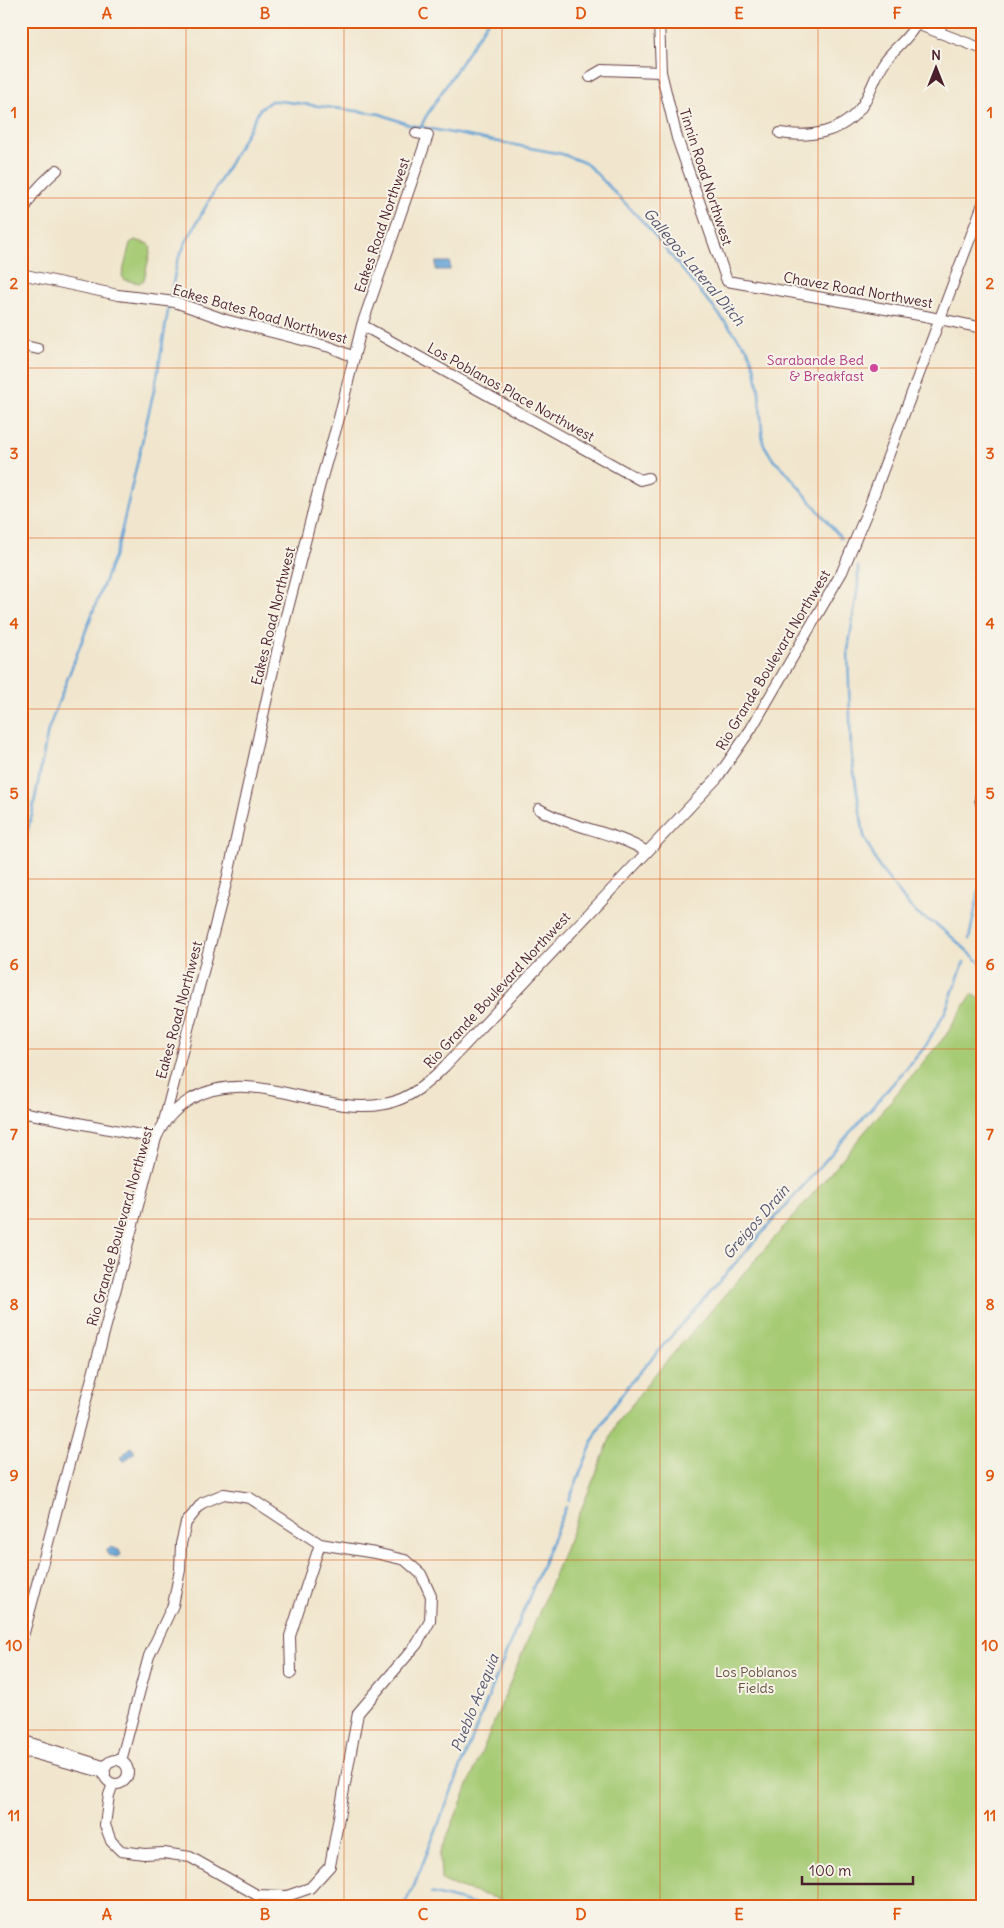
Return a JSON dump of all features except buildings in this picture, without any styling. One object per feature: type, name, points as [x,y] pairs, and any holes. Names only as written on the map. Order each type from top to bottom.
[{"type":"street","name":"Tinnin Road Northwest","points":[[659,21],[661,72],[676,138],[727,281]]},
{"type":"street","points":[[940,33],[941,21]]},
{"type":"street","points":[[780,133],[796,136],[812,135],[826,132],[843,124],[862,105],[886,59],[911,33],[913,22],[983,49]]},
{"type":"street","points":[[590,77],[602,70],[661,72]]},
{"type":"street","name":"Eakes Road Northwest","points":[[164,1122],[227,880],[279,643],[362,325],[428,134],[416,133]]},
{"type":"street","points":[[21,220],[29,200],[37,188],[57,170]]},
{"type":"street","name":"Rio Grande Boulevard Northwest","points":[[21,1644],[156,1138],[164,1122],[181,1105],[201,1094],[220,1087],[236,1085],[364,1107],[387,1104],[405,1098],[434,1078],[717,778],[751,729],[842,572],[869,507],[983,204]]},
{"type":"street","name":"Eakes Bates Road Northwest","points":[[21,274],[118,295],[175,302],[226,320],[330,347],[354,357]]},
{"type":"street","name":"Chavez Road Northwest","points":[[727,281],[983,328]]},
{"type":"street","name":"Los Poblanos Place Northwest","points":[[362,325],[640,480],[648,478]]},
{"type":"street","points":[[21,345],[38,349]]},
{"type":"street","points":[[982,809],[980,799],[983,785]]},
{"type":"street","points":[[539,809],[554,818],[631,842],[647,852]]},
{"type":"street","points":[[21,1112],[156,1138]]},
{"type":"street","points":[[114,1784],[109,1795],[105,1825],[110,1841],[122,1851],[144,1854],[164,1853],[190,1857],[258,1895],[287,1896],[310,1888],[330,1866],[358,1714],[417,1644],[430,1621],[431,1596],[421,1574],[405,1560],[320,1544],[250,1498],[224,1494],[202,1503],[186,1523],[173,1605],[149,1656],[121,1761]]},
{"type":"street","points":[[291,1673],[290,1636],[320,1544]]},
{"type":"street","points":[[21,1740],[106,1770]]},
{"type":"street","points":[[21,1752],[106,1770]]},
{"type":"street","points":[[113,1761],[121,1761],[128,1768],[127,1778],[119,1784],[114,1784],[108,1781],[106,1770],[113,1761]]},
{"type":"green space","points":[[135,240],[149,244],[151,248],[144,280],[139,283],[125,280],[122,276],[130,243]]},
{"type":"green space","name":"Los Poblanos Fields","points":[[972,994],[983,1000],[983,1907],[527,1907],[460,1888],[441,1880],[440,1854],[617,1422],[650,1380],[805,1203],[946,1035]]},
{"type":"water","points":[[436,262],[450,262],[450,270],[436,270]]},
{"type":"water","points":[[131,1447],[135,1452],[124,1462],[120,1458]]},
{"type":"water","points":[[110,1547],[119,1550],[121,1555],[117,1557],[108,1555],[106,1550]]},
{"type":"waterway","points":[[421,127],[488,21]]},
{"type":"waterway","name":"Gallegos Lateral Ditch","points":[[170,299],[177,262],[186,242],[260,109],[271,101],[380,114],[410,125],[562,154],[585,163],[646,225],[748,350],[755,368],[759,392],[763,443],[774,461],[784,469],[841,538]]},
{"type":"waterway","points":[[21,852],[32,815],[48,730],[118,546],[157,377],[169,305]]},
{"type":"waterway","name":"Gallegos Lateral Ditch","points":[[858,567],[858,586],[848,650],[851,753],[864,836],[879,867],[917,914],[937,925],[983,965]]},
{"type":"waterway","name":"Pueblo Acequia","points":[[969,939],[983,871]]},
{"type":"waterway","name":"Greigos Drain","points":[[569,1500],[596,1434],[611,1409],[632,1381],[925,1047],[945,1012],[964,962]]},
{"type":"waterway","name":"Pueblo Acequia","points":[[403,1907],[414,1886],[566,1507]]},
{"type":"waterway","points":[[431,1893],[484,1907]]},
{"type":"place","name":"Sarabande Bed & Breakfast","points":[[874,368]]}]
